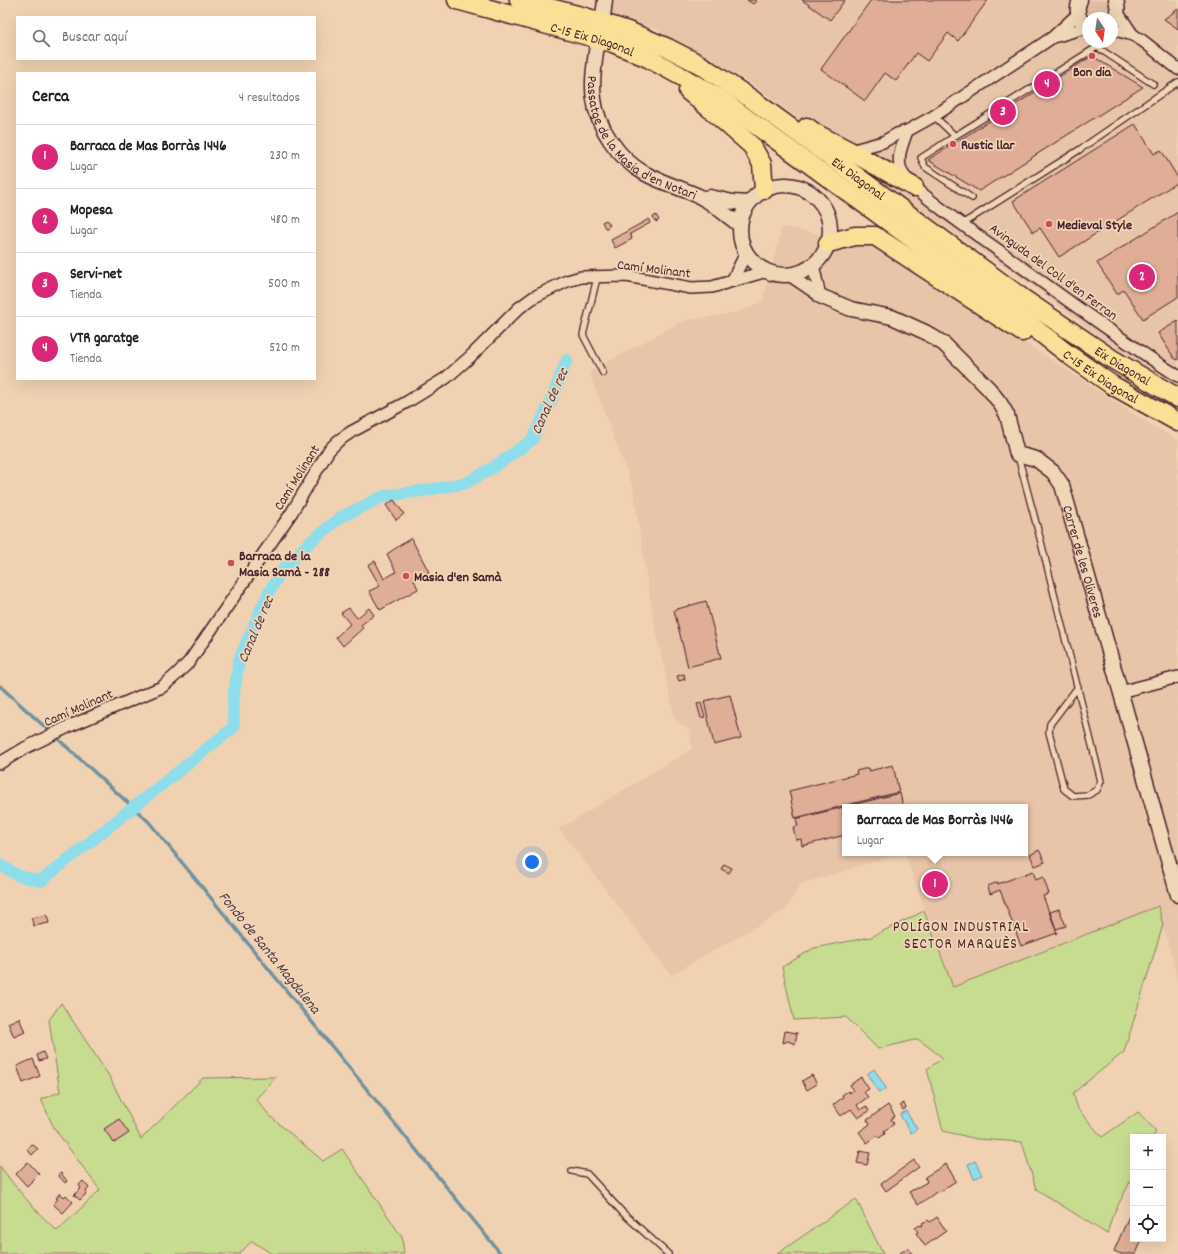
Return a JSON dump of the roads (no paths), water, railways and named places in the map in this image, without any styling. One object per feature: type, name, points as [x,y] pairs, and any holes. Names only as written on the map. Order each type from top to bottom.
[{"type":"highway","name":"C-15 Eix Diagonal","points":[[457,0],[612,43],[642,55],[679,74],[720,99]]},
{"type":"highway","name":"Eix Diagonal","points":[[520,0],[585,17],[628,31],[668,48],[699,64],[750,98],[1025,300],[1112,359],[1178,398]]},
{"type":"highway","points":[[679,74],[688,91],[752,146],[762,164],[764,190]]},
{"type":"highway","name":"Eix Diagonal","points":[[720,99],[1028,323]]},
{"type":"highway","points":[[783,122],[799,122],[914,187]]},
{"type":"highway","points":[[828,243],[855,236],[874,236],[1056,355],[1069,355]]},
{"type":"highway","name":"C-15 Eix Diagonal","points":[[1028,323],[1069,355],[1112,385],[1178,422]]},
{"type":"street","points":[[603,17],[605,0]]},
{"type":"street","points":[[1078,4],[1082,23]]},
{"type":"street","points":[[1053,38],[1078,4]]},
{"type":"street","points":[[1118,8],[1133,35]]},
{"type":"street","points":[[850,150],[883,142],[897,134],[907,132],[1053,38],[1082,29]]},
{"type":"street","points":[[1118,31],[1133,35],[1143,41],[1178,69]]},
{"type":"street","name":"Passatge de la Masia d'en Notari","points":[[597,44],[593,80],[594,100],[599,119],[614,146],[626,160],[644,173],[704,199],[740,226]]},
{"type":"street","name":"Avinguda del Coll d'en Ferran","points":[[907,132],[899,157],[901,170],[914,187],[962,224],[1091,317],[1178,376]]},
{"type":"street","points":[[777,185],[790,185],[803,188],[814,195],[823,205],[828,217],[830,230],[828,243],[822,255],[813,265],[802,272],[789,275],[774,274],[755,264],[746,253],[741,240],[740,226],[743,214],[748,204],[764,190],[777,185]]},
{"type":"street","name":"Passatge de la Masia d'en Notari","points":[[704,199],[710,197],[748,204]]},
{"type":"street","points":[[732,281],[746,253]]},
{"type":"street","points":[[813,265],[820,296]]},
{"type":"street","name":"Camí Molinant","points":[[0,763],[24,748],[72,725],[162,687],[177,674],[189,662],[292,512],[330,450],[338,441],[446,378],[470,357],[519,308],[534,297],[567,281],[581,277],[597,278],[627,276],[691,288],[712,287],[766,271]]},
{"type":"street","points":[[789,275],[820,296],[851,310],[892,317],[925,332],[944,344],[990,389],[1000,403],[1007,415],[1018,454]]},
{"type":"street","name":"Carrer de les Oliveres","points":[[1018,454],[1036,459],[1053,472],[1062,485],[1178,895]]},
{"type":"street","points":[[1120,692],[1178,677]]},
{"type":"lane","points":[[972,198],[925,167],[920,158],[1092,48]]},
{"type":"lane","points":[[1101,48],[1154,84]]},
{"type":"lane","points":[[962,224],[1079,150],[1178,82]]},
{"type":"lane","points":[[934,116],[955,136]]},
{"type":"lane","points":[[597,278],[583,335],[603,373]]},
{"type":"lane","points":[[1018,454],[1078,687],[1101,780],[1097,790],[1088,795],[1073,796],[1064,789],[1049,732],[1050,724],[1078,687]]},
{"type":"lane","points":[[572,1171],[587,1174],[623,1213],[668,1254]]},
{"type":"water","points":[[874,1069],[886,1088],[879,1093],[867,1074]]},
{"type":"water","points":[[906,1111],[917,1129],[911,1133],[900,1115]]},
{"type":"water","points":[[975,1161],[982,1175],[974,1179],[968,1164]]},
{"type":"waterway","name":"Canal de rec","points":[[0,865],[19,876],[41,881],[234,727],[233,700],[239,660],[268,594],[282,570],[310,542],[341,517],[384,496],[466,483],[494,467],[532,440],[550,403],[567,360]]},
{"type":"waterway","name":"Fondo de Santa Magdalena","points":[[0,686],[149,822],[501,1254]]},
{"type":"place","name":"Bon dia","points":[[1092,56]]},
{"type":"place","name":"VTR garatge","points":[[1047,84]]},
{"type":"place","name":"Servi-net","points":[[1003,112]]},
{"type":"place","name":"Rustic llar","points":[[953,144]]},
{"type":"place","name":"Medieval Style","points":[[1049,224]]},
{"type":"place","name":"Mopesa","points":[[1142,277]]},
{"type":"place","name":"Barraca de la Masia Samà - 288","points":[[231,563]]},
{"type":"place","name":"Masia d'en Samà","points":[[406,576]]},
{"type":"place","name":"Barraca de Mas Borràs 1446","points":[[935,884]]},
{"type":"district","name":"POLÍGON INDUSTRIAL SECTOR MARQUÈS","points":[[961,934]]}]
